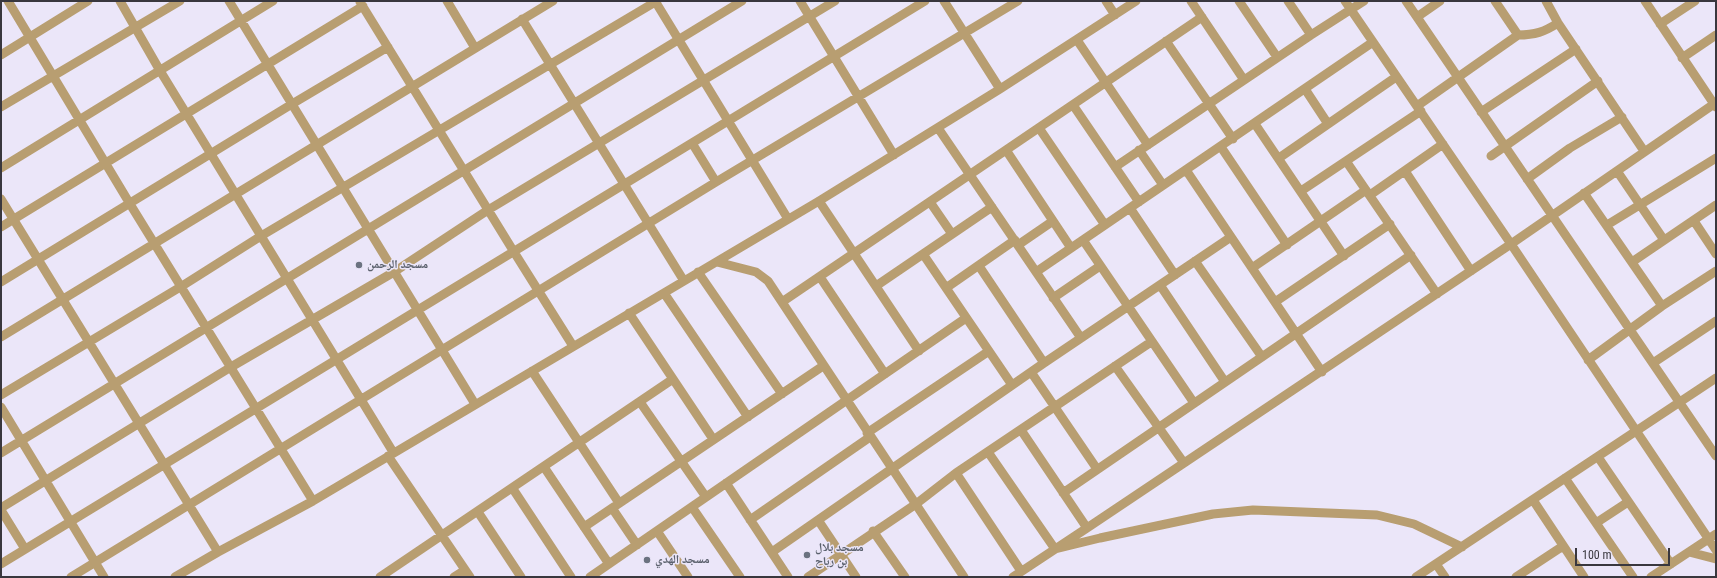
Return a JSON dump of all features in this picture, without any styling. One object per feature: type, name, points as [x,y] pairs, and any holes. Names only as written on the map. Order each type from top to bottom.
[{"type":"street","points":[[8,1],[130,204],[182,286],[313,501]]},
{"type":"street","points":[[1,55],[88,1]]},
{"type":"street","points":[[120,1],[186,114],[212,153],[261,236],[361,398],[390,454],[467,573],[454,577]]},
{"type":"street","points":[[1,107],[180,1]]},
{"type":"street","points":[[229,1],[318,144],[343,188],[475,404]]},
{"type":"street","points":[[1,168],[159,69],[273,1]]},
{"type":"street","points":[[447,1],[475,48]]},
{"type":"street","points":[[1,337],[553,1]]},
{"type":"street","points":[[1,394],[182,286],[261,236],[656,1],[678,40],[788,220]]},
{"type":"street","points":[[1,453],[742,1]]},
{"type":"street","points":[[800,1],[894,155]]},
{"type":"street","points":[[25,549],[1,509],[231,367],[394,272],[488,210],[835,1]]},
{"type":"street","points":[[1,564],[256,407],[514,252],[623,184],[834,58],[925,1]]},
{"type":"street","points":[[944,1],[1000,89]]},
{"type":"street","points":[[71,577],[280,447],[752,160],[1018,1]]},
{"type":"street","points":[[1106,1],[1115,15]]},
{"type":"street","points":[[180,576],[218,552],[313,501],[390,454],[788,220],[1000,89],[1136,1]]},
{"type":"street","points":[[1191,1],[1244,80]]},
{"type":"street","points":[[1239,1],[1277,57]]},
{"type":"street","points":[[1288,1],[1311,35]]},
{"type":"street","points":[[1345,1],[1511,244],[1716,550]]},
{"type":"street","points":[[1115,167],[1277,57],[1364,1]]},
{"type":"street","points":[[1406,1],[1457,78],[1505,145],[1716,456]]},
{"type":"street","points":[[1417,17],[1440,1]]},
{"type":"street","points":[[1495,1],[1518,35]]},
{"type":"street","points":[[1546,1],[1558,23],[1644,151]]},
{"type":"street","points":[[1013,577],[1322,372],[1552,216],[1644,151],[1715,106],[1645,1]]},
{"type":"street","points":[[1660,24],[1695,1]]},
{"type":"street","points":[[1,227],[105,162],[186,114],[362,3],[573,346]]},
{"type":"street","points":[[782,302],[1202,17]]},
{"type":"street","points":[[522,19],[684,281]]},
{"type":"street","points":[[1301,191],[1419,109],[1457,78],[1518,35],[1534,35],[1545,32],[1558,23]]},
{"type":"street","points":[[1682,58],[1716,35]]},
{"type":"street","points":[[1076,40],[1107,82],[1148,145]]},
{"type":"street","points":[[1166,41],[1233,139]]},
{"type":"street","points":[[1036,272],[1255,124],[1373,42]]},
{"type":"street","points":[[1,282],[388,47]]},
{"type":"street","points":[[1481,112],[1576,49]]},
{"type":"street","points":[[1279,158],[1396,77]]},
{"type":"street","points":[[1490,156],[1598,81]]},
{"type":"street","points":[[1305,89],[1328,124]]},
{"type":"street","points":[[1073,105],[1139,202]]},
{"type":"street","points":[[1528,179],[1570,148],[1622,117]]},
{"type":"street","points":[[1255,124],[1344,256]]},
{"type":"street","points":[[938,128],[1081,338]]},
{"type":"street","points":[[1039,128],[1105,225]]},
{"type":"street","points":[[692,143],[716,182]]},
{"type":"street","points":[[1252,268],[1368,192],[1405,171],[1443,144]]},
{"type":"street","points":[[1221,147],[1287,245]]},
{"type":"street","points":[[1006,150],[1071,248]]},
{"type":"street","points":[[1139,150],[1163,186]]},
{"type":"street","points":[[1607,225],[1716,159]]},
{"type":"street","points":[[1346,161],[1437,294]]},
{"type":"street","points":[[1186,170],[1322,372]]},
{"type":"street","points":[[1617,170],[1664,240]]},
{"type":"street","points":[[1405,171],[1471,271]]},
{"type":"street","points":[[1584,193],[1662,306]]},
{"type":"street","points":[[1,199],[218,552]]},
{"type":"street","points":[[819,201],[919,351]]},
{"type":"street","points":[[930,202],[952,234]]},
{"type":"street","points":[[1632,262],[1716,205]]},
{"type":"street","points":[[876,286],[992,207]]},
{"type":"street","points":[[1130,208],[1175,275]]},
{"type":"street","points":[[946,288],[1053,221]]},
{"type":"street","points":[[1694,221],[1716,254]]},
{"type":"street","points":[[1276,302],[1390,224]]},
{"type":"street","points":[[772,552],[1127,306],[1231,237]]},
{"type":"street","points":[[1083,240],[1151,342],[1194,403]]},
{"type":"street","points":[[923,254],[1012,385]]},
{"type":"street","points":[[1063,493],[1411,255]]},
{"type":"street","points":[[1195,261],[1262,357]]},
{"type":"street","points":[[717,262],[756,272],[763,276],[782,302],[846,401],[964,577]]},
{"type":"street","points":[[979,266],[1044,363]]},
{"type":"street","points":[[1053,298],[1100,266]]},
{"type":"street","points":[[1588,360],[1662,306],[1716,271]]},
{"type":"street","points":[[698,272],[782,394]]},
{"type":"street","points":[[820,277],[886,374]]},
{"type":"street","points":[[1160,285],[1225,382]]},
{"type":"street","points":[[664,292],[748,416]]},
{"type":"street","points":[[629,313],[713,439]]},
{"type":"street","points":[[590,577],[966,318]]},
{"type":"street","points":[[1653,364],[1716,321]]},
{"type":"street","points":[[808,577],[873,531],[916,504],[956,474],[1055,406],[1151,342]]},
{"type":"street","points":[[750,520],[989,351]]},
{"type":"street","points":[[584,527],[681,460],[823,366]]},
{"type":"street","points":[[1115,366],[1184,463]]},
{"type":"street","points":[[532,371],[580,443],[637,544]]},
{"type":"street","points":[[1032,372],[1097,469]]},
{"type":"street","points":[[380,577],[513,489],[673,379]]},
{"type":"street","points":[[1416,577],[1679,403],[1715,381]]},
{"type":"street","points":[[640,402],[706,497]]},
{"type":"street","points":[[1,407],[47,480],[104,577]]},
{"type":"street","points":[[1021,430],[1087,528]]},
{"type":"street","points":[[988,452],[1055,549]]},
{"type":"street","points":[[1598,457],[1671,564]]},
{"type":"street","points":[[544,468],[609,564]]},
{"type":"street","points":[[956,474],[1022,571]]},
{"type":"street","points":[[1565,478],[1632,577]]},
{"type":"street","points":[[726,484],[788,577]]},
{"type":"street","points":[[513,489],[571,577]]},
{"type":"street","points":[[1533,500],[1584,577]]},
{"type":"street","points":[[1596,524],[1628,502]]},
{"type":"street","points":[[692,507],[740,577]]},
{"type":"street","points":[[1055,549],[1213,514],[1253,510],[1377,515],[1414,524],[1462,547]]},
{"type":"street","points":[[478,512],[521,577]]},
{"type":"street","points":[[818,520],[856,577]]},
{"type":"street","points":[[657,531],[688,577]]},
{"type":"street","points":[[873,531],[905,577]]},
{"type":"street","points":[[1651,577],[1716,534]]},
{"type":"street","points":[[1516,577],[1527,574],[1563,546]]},
{"type":"street","points":[[1689,552],[1716,559]]},
{"type":"street","points":[[1436,564],[1445,577]]},
{"type":"place","name":"مسجد الرحمن","points":[[359,265]]},
{"type":"place","name":"مسجد بلال بن رباح","points":[[807,555]]},
{"type":"place","name":"مسجد الهدي","points":[[647,560]]}]
